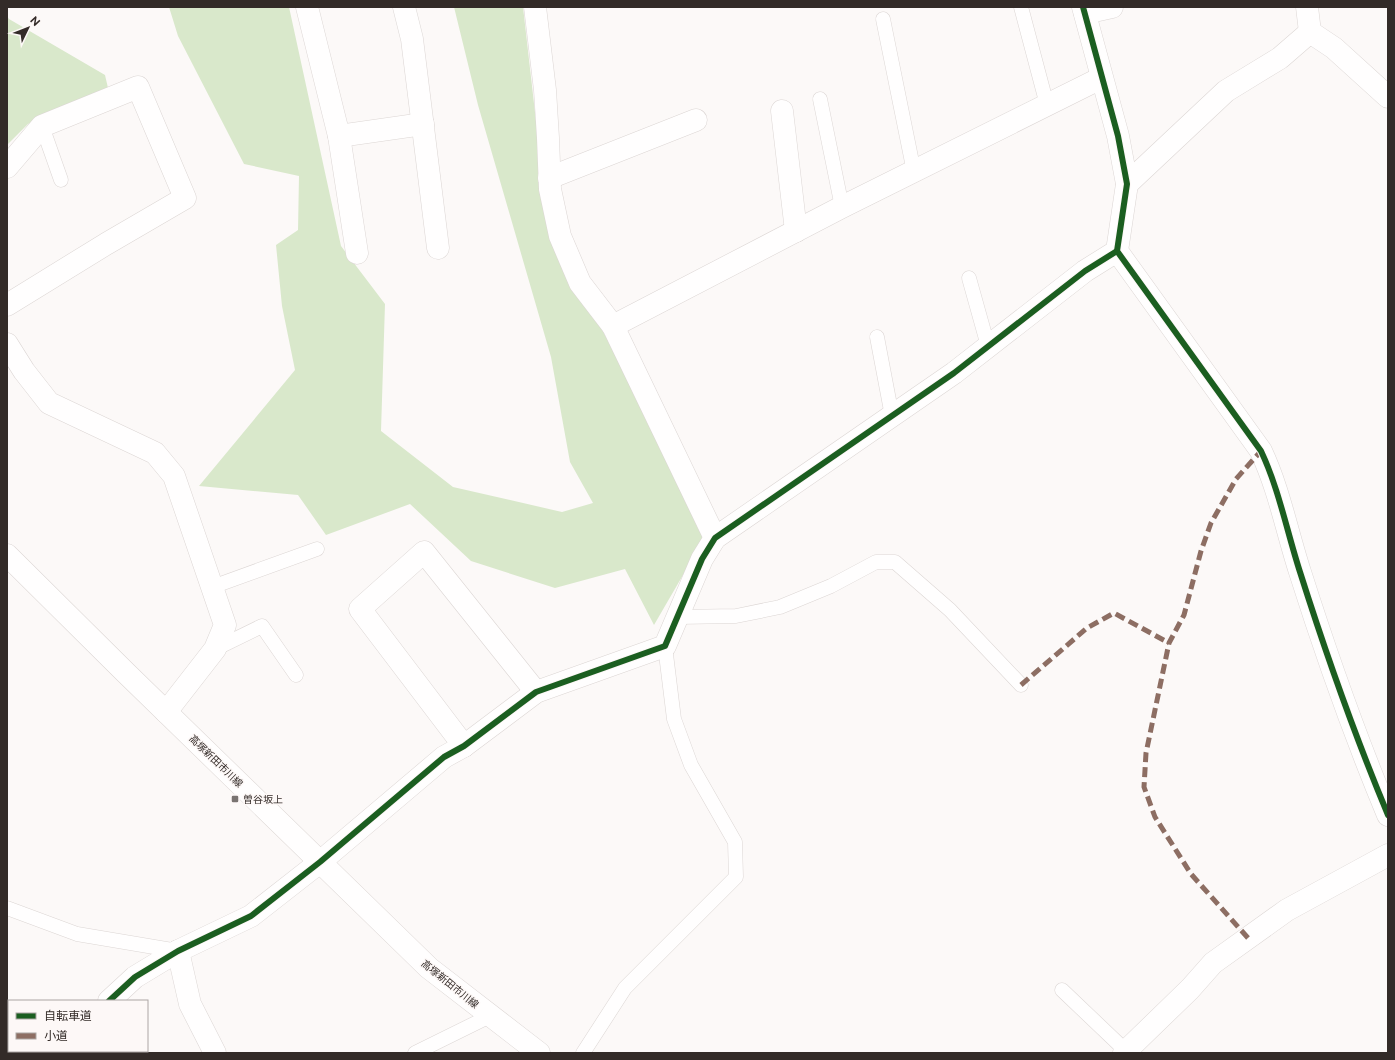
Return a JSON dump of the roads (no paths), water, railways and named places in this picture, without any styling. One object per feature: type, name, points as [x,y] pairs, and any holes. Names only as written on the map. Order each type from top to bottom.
[{"type":"street","points":[[307,7],[339,136],[357,253]]},
{"type":"street","points":[[404,7],[412,39],[438,248]]},
{"type":"street","points":[[534,7],[545,97],[550,189],[560,236],[580,283],[613,326],[715,538]]},
{"type":"street","points":[[1112,7],[1084,10],[1101,78],[1118,136],[1127,184],[1117,251],[1261,451],[1271,472],[1300,572],[1331,664],[1376,788],[1388,815]]},
{"type":"street","points":[[1307,7],[1310,32],[1334,48],[1388,97]]},
{"type":"street","points":[[1127,184],[1226,91],[1280,58],[1310,32]]},
{"type":"street","points":[[613,326],[842,207],[1101,78]]},
{"type":"street","points":[[7,167],[42,126],[138,87],[185,198],[106,244],[7,305]]},
{"type":"street","points":[[782,111],[796,231]]},
{"type":"street","points":[[549,178],[696,120]]},
{"type":"street","points":[[339,136],[423,124]]},
{"type":"street","points":[[110,1000],[135,977],[178,951],[251,916],[320,862],[444,757],[464,746],[536,692],[665,646],[702,559],[715,538],[954,373],[1085,271],[1117,251]]},
{"type":"street","points":[[7,344],[24,371],[49,403],[155,453],[174,476],[225,625],[215,649],[166,712]]},
{"type":"street","points":[[464,746],[360,609],[424,552],[536,692]]},
{"type":"street","name":"高塚新田市川線","points":[[7,556],[429,968],[539,1053]]},
{"type":"street","points":[[1125,1052],[1190,989],[1213,964],[1287,910],[1388,855]]},
{"type":"street","points":[[178,951],[190,1004],[215,1053]]},
{"type":"lane","points":[[1021,7],[1047,105]]},
{"type":"lane","points":[[883,19],[914,172]]},
{"type":"lane","points":[[820,99],[842,207]]},
{"type":"lane","points":[[42,126],[61,180]]},
{"type":"lane","points":[[969,278],[988,346]]},
{"type":"lane","points":[[877,337],[892,416]]},
{"type":"lane","points":[[212,587],[316,549]]},
{"type":"lane","points":[[678,617],[736,616],[780,607],[830,586],[876,562],[895,562],[950,610],[1021,684]]},
{"type":"lane","points":[[215,649],[262,626],[296,675]]},
{"type":"lane","points":[[582,1053],[625,988],[736,877],[735,842],[691,765],[674,719],[665,646]]},
{"type":"lane","points":[[7,908],[77,934],[178,951]]},
{"type":"lane","points":[[1062,990],[1125,1052]]},
{"type":"lane","points":[[415,1053],[490,1016]]},
{"type":"place","name":"曽谷坂上","points":[[235,799]]}]
